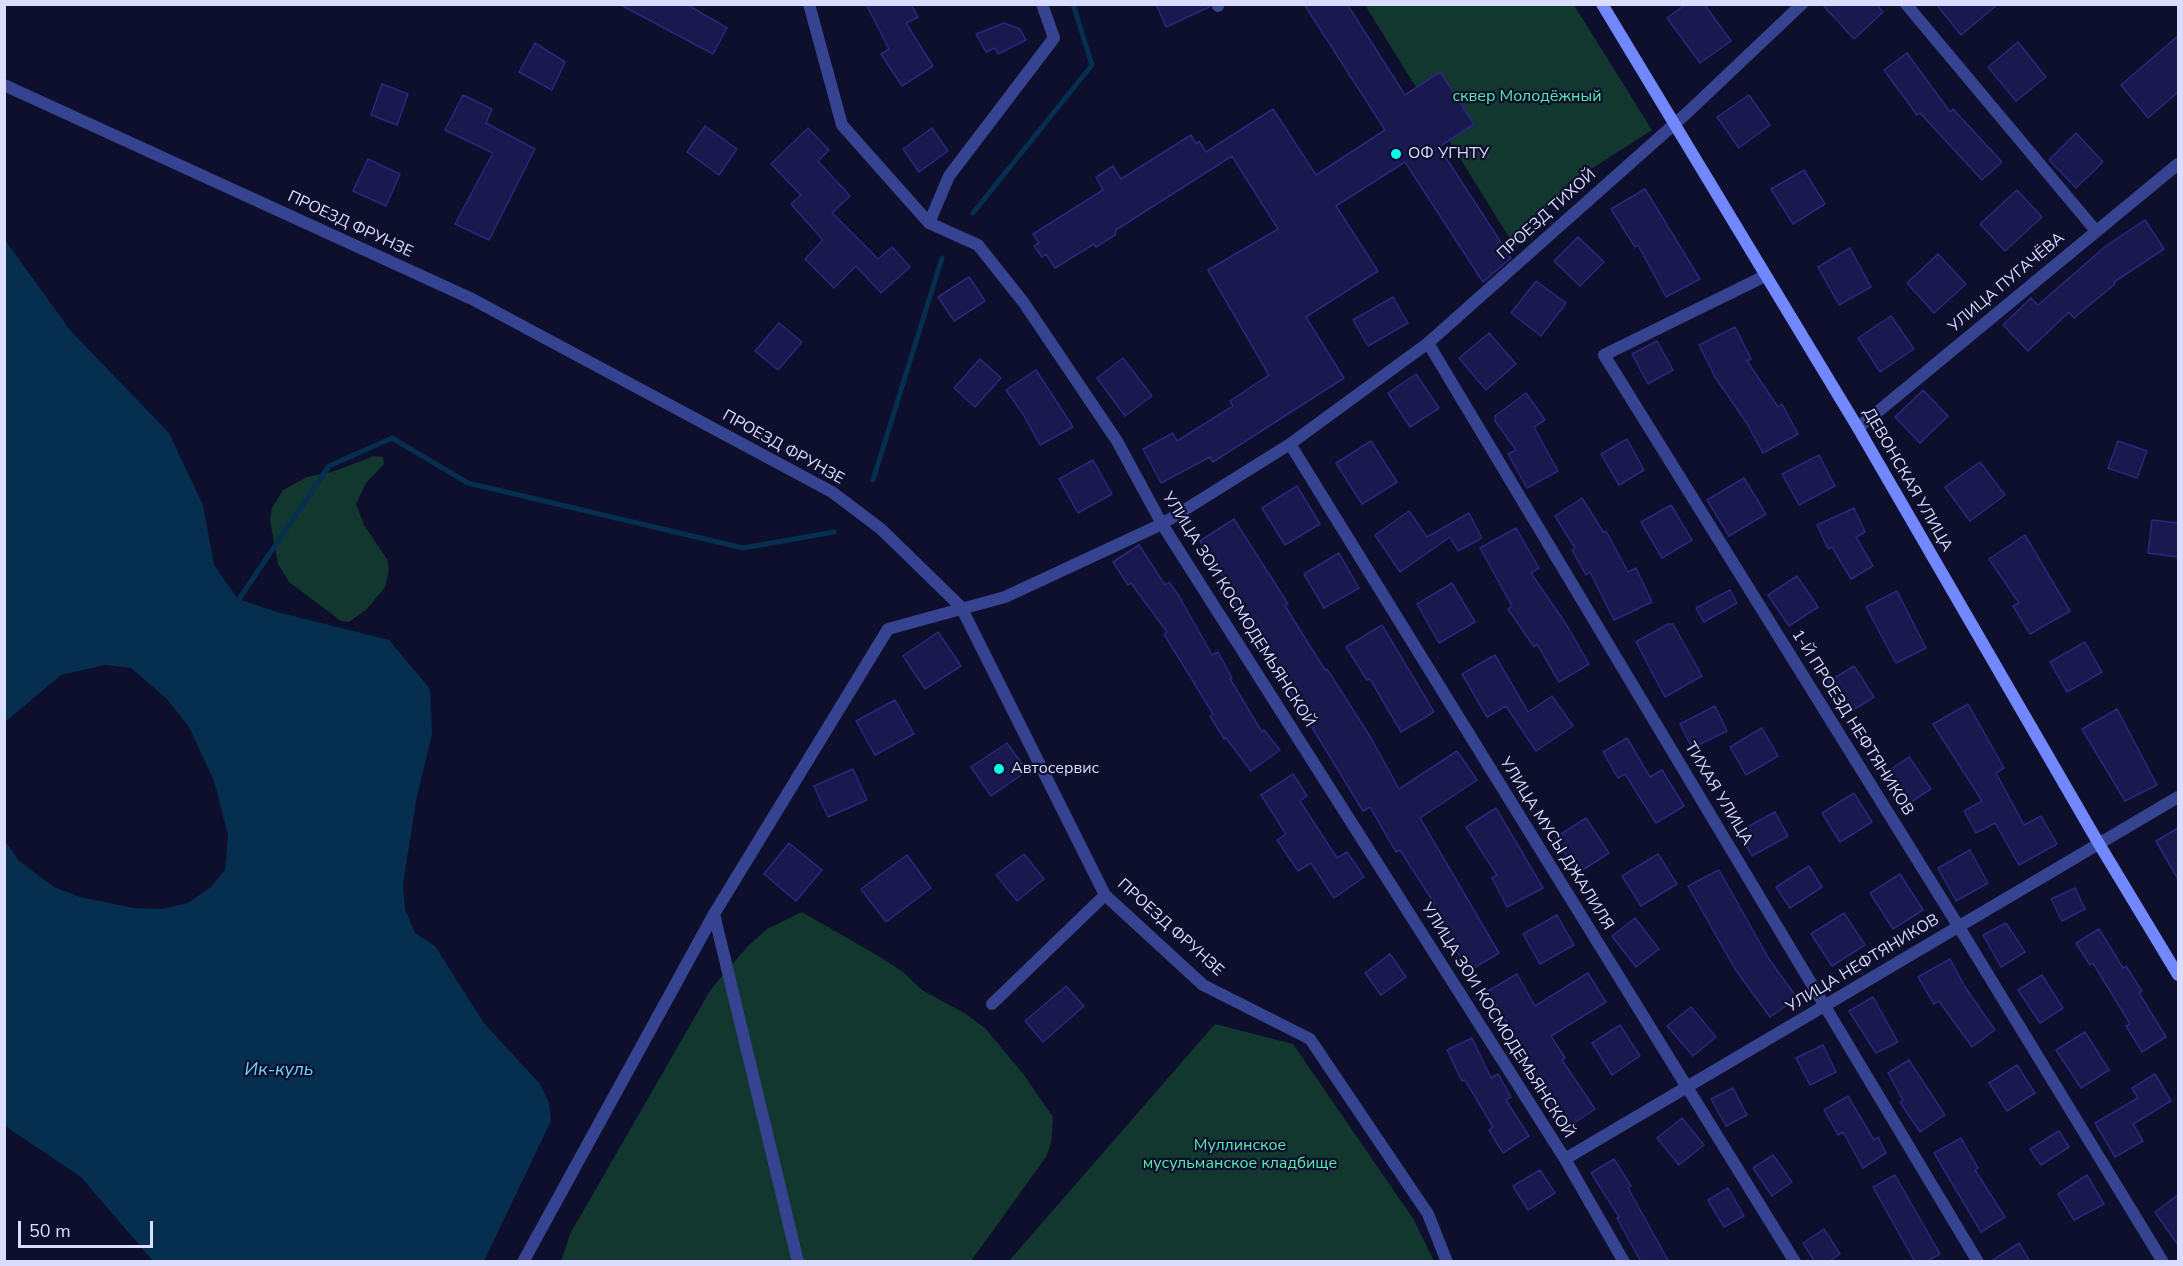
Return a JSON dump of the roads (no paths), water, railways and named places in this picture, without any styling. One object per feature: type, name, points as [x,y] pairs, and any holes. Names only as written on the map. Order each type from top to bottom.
[{"type":"main road","name":"ДЕВОНСКАЯ УЛИЦА","points":[[1602,4],[1858,428],[2099,844],[2178,975]]},
{"type":"street","name":"УЛИЦА ЗОИ КОСМОДЕМЬЯНСКОЙ","points":[[809,4],[842,125],[929,223],[978,245],[1024,303],[1117,441],[1162,524],[1565,1160],[1624,1262]]},
{"type":"street","points":[[929,223],[949,176],[1054,38],[1042,4]]},
{"type":"street","name":"ПРОЕЗД ТИХОЙ","points":[[523,1262],[714,914],[888,629],[961,607],[1005,597],[1162,524],[1290,444],[1428,343],[1688,112],[1802,4]]},
{"type":"street","points":[[1906,4],[2096,231]]},
{"type":"street","name":"ПРОЕЗД ФРУНЗЕ","points":[[4,85],[472,299],[832,492],[880,528],[961,607],[1105,895],[1203,985],[1310,1039],[1428,1214],[1447,1262]]},
{"type":"street","name":"УЛИЦА ПУГАЧЁВА","points":[[1858,428],[2178,164]]},
{"type":"street","name":"1-Й ПРОЕЗД НЕФТЯНИКОВ","points":[[1765,276],[1604,355],[1959,927],[2163,1262]]},
{"type":"street","name":"ТИХАЯ УЛИЦА","points":[[1428,343],[1978,1262]]},
{"type":"street","name":"УЛИЦА МУСЫ ДЖАЛИЛЯ","points":[[1290,444],[1795,1262]]},
{"type":"street","name":"УЛИЦА НЕФТЯНИКОВ","points":[[1565,1160],[2178,797]]},
{"type":"street","points":[[992,1004],[1105,895]]},
{"type":"street","points":[[714,914],[798,1262]]},
{"type":"water","name":"Ик-куль","points":[[5,240],[70,330],[169,433],[203,505],[214,565],[238,599],[277,612],[389,640],[430,689],[432,734],[417,796],[403,884],[405,909],[415,933],[435,946],[484,1023],[540,1084],[549,1103],[551,1121],[484,1261],[153,1261],[81,1177],[5,1126],[5,841],[19,861],[54,887],[80,897],[134,908],[162,909],[188,903],[211,887],[225,870],[228,835],[214,781],[189,727],[167,699],[131,668],[105,665],[61,675],[5,722]]},
{"type":"waterway","points":[[973,213],[1092,65],[1073,4]]},
{"type":"waterway","points":[[873,480],[942,258]]},
{"type":"waterway","points":[[235,605],[329,466],[392,438],[468,483],[743,548],[834,532]]},
{"type":"place","name":"ОФ УГНТУ","points":[[1396,154]]},
{"type":"place","name":"Автосервис","points":[[999,769]]},
{"type":"park label","name":"сквер Молодёжный","points":[[1527,97]]},
{"type":"park label","name":"Муллинское мусульманское кладбище","points":[[1240,1155]]}]
